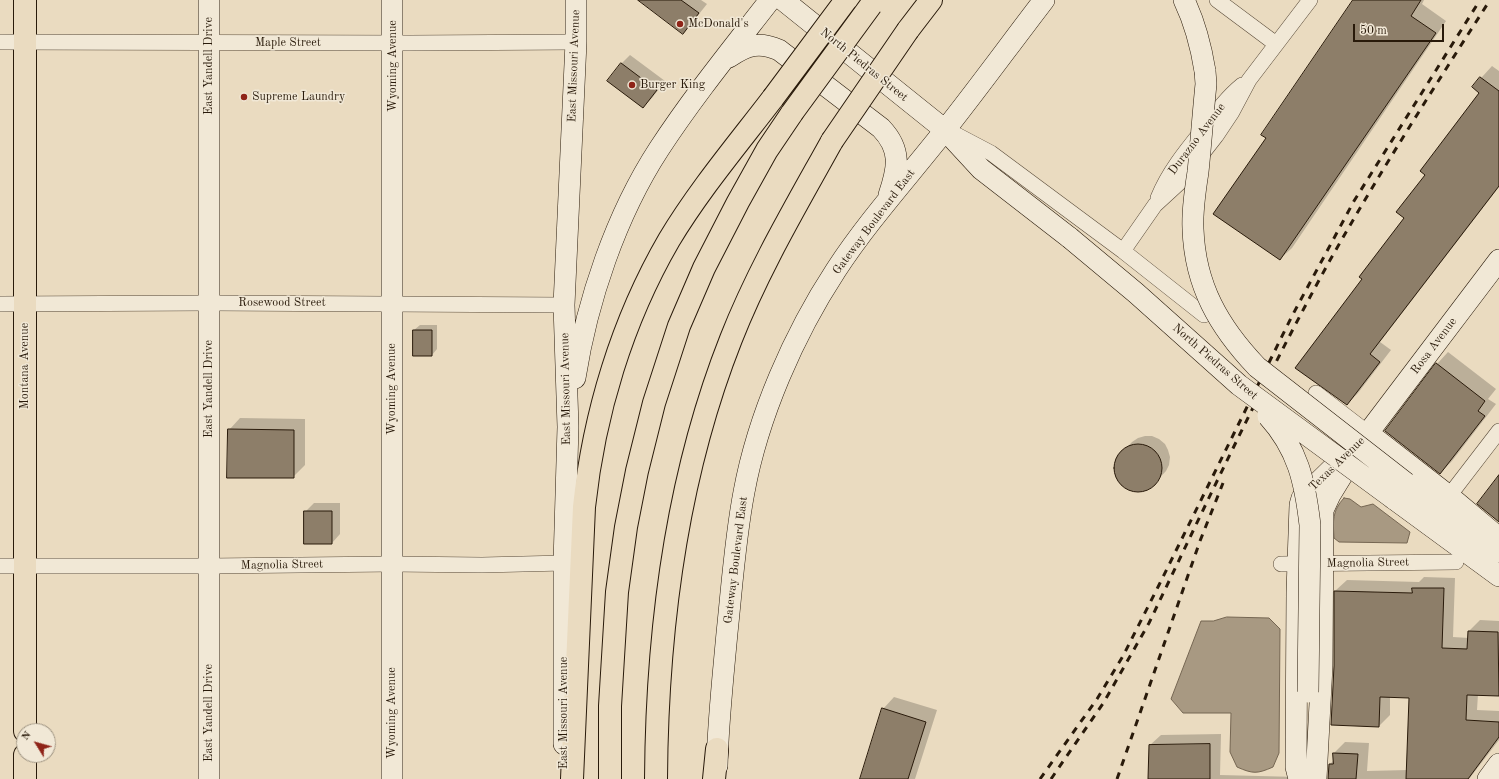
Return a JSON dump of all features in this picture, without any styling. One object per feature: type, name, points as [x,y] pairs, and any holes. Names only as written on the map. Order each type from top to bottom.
[{"type":"main road","name":"Montana Avenue","points":[[25,0],[25,723]]},
{"type":"main road","name":"East Yandell Drive","points":[[209,0],[209,779]]},
{"type":"main road","name":"Wyoming Avenue","points":[[392,0],[392,779]]},
{"type":"main road","name":"East Missouri Avenue","points":[[564,779],[564,564],[568,428],[564,305],[576,42],[576,0]]},
{"type":"main road","points":[[568,428],[581,341],[596,287],[611,245],[628,205],[659,150],[694,100],[770,0]]},
{"type":"main road","name":"North Piedras Street","points":[[783,0],[945,130],[982,169],[1070,238],[1136,293],[1239,385],[1400,491],[1440,508],[1499,552]]},
{"type":"main road","points":[[572,779],[584,506],[588,469],[607,388],[630,320],[669,241],[712,177],[846,0]]},
{"type":"main road","points":[[656,779],[656,724],[671,566],[685,489],[712,388],[752,289],[832,141],[908,30],[931,0]]},
{"type":"main road","name":"Gateway Boulevard East","points":[[717,779],[717,749],[735,547],[744,490],[765,416],[782,372],[801,330],[836,270],[859,238],[945,130],[1044,0]]},
{"type":"main road","name":"North Piedras Street","points":[[1184,0],[1196,28],[1205,71],[1204,106],[1193,205],[1193,229],[1196,256],[1201,278],[1222,326],[1240,350],[1257,367],[1499,576]]},
{"type":"main road","points":[[610,779],[610,706],[618,592],[626,527],[635,478],[654,403],[679,326],[704,268],[767,150],[792,113],[873,3]]},
{"type":"main road","points":[[725,60],[742,48],[763,44],[770,46],[779,50],[881,128],[894,146],[896,156],[896,168],[886,203]]},
{"type":"main road","name":"Rosa Avenue","points":[[1368,433],[1499,260]]},
{"type":"main road","points":[[1239,385],[1286,438],[1297,463],[1305,488],[1310,525],[1308,692],[1310,779]]},
{"type":"main road","points":[[1368,433],[1449,496],[1499,538]]},
{"type":"main road","name":"Texas Avenue","points":[[1316,779],[1322,666],[1323,510],[1330,495],[1368,433]]},
{"type":"main road","name":"Texas Avenue","points":[[1299,779],[1296,767],[1290,564],[1300,504],[1302,498],[1368,433]]},
{"type":"main road","points":[[714,779],[717,749]]},
{"type":"main road","points":[[25,763],[25,779]]},
{"type":"main road","points":[[1488,779],[1499,764]]},
{"type":"street","points":[[1217,0],[1276,44]]},
{"type":"street","name":"Durazno Avenue","points":[[1122,251],[1155,205],[1180,182],[1216,136],[1232,112],[1249,80],[1310,0]]},
{"type":"street","name":"Maple Street","points":[[0,42],[576,42]]},
{"type":"street","name":"North Piedras Street","points":[[945,130],[991,152],[1204,315]]},
{"type":"street","name":"Rosewood Street","points":[[0,304],[209,303],[564,305]]},
{"type":"street","points":[[1316,393],[1368,433]]},
{"type":"street","points":[[1449,496],[1499,431]]},
{"type":"street","name":"Magnolia Street","points":[[1290,564],[1456,562]]},
{"type":"street","name":"Magnolia Street","points":[[0,566],[564,564]]},
{"type":"shaded area","points":[[1344,498],[1350,499],[1361,507],[1373,504],[1410,532],[1407,543],[1339,542],[1334,538],[1334,516],[1337,507]]},
{"type":"shaded area","points":[[1227,617],[1269,618],[1280,629],[1279,753],[1273,767],[1259,772],[1251,772],[1237,767],[1230,752],[1231,713],[1183,713],[1171,699],[1201,621],[1213,621]]},
{"type":"building","name":"McDonald's","points":[[638,0],[681,0],[699,13],[683,34]]},
{"type":"building","points":[[1353,0],[1421,0],[1411,16],[1436,33],[1280,260],[1213,214],[1266,138],[1261,135]]},
{"type":"building","name":"Burger King","points":[[621,63],[657,90],[643,108],[607,81]]},
{"type":"building","points":[[1480,77],[1499,91],[1499,186],[1370,354],[1380,362],[1347,405],[1295,368],[1362,279],[1359,277],[1404,218],[1396,212],[1425,175],[1420,171],[1479,93],[1472,87]]},
{"type":"building","points":[[413,330],[432,330],[432,356],[413,356]]},
{"type":"building","points":[[1436,363],[1485,401],[1478,411],[1485,416],[1440,474],[1385,431]]},
{"type":"building","points":[[228,429],[294,430],[294,478],[227,478]]},
{"type":"building","points":[[1138,444],[1147,446],[1155,451],[1160,459],[1162,468],[1160,477],[1155,485],[1147,490],[1138,492],[1129,490],[1121,485],[1116,477],[1114,468],[1116,459],[1121,451],[1129,446]]},
{"type":"building","points":[[1499,475],[1499,522],[1477,504]]},
{"type":"building","points":[[304,511],[332,511],[332,544],[304,544]]},
{"type":"building","points":[[1412,588],[1444,588],[1442,648],[1467,649],[1468,631],[1498,632],[1499,696],[1467,695],[1466,720],[1499,722],[1499,737],[1468,779],[1406,779],[1409,698],[1380,697],[1379,727],[1331,725],[1334,666],[1334,591],[1412,593]]},
{"type":"building","points":[[882,708],[926,722],[908,779],[860,779]]},
{"type":"building","points":[[1210,744],[1210,779],[1148,779],[1149,745]]},
{"type":"building","points":[[1333,753],[1358,754],[1356,779],[1328,779],[1329,764],[1333,764]]},
{"type":"railway","points":[[1040,779],[1097,699],[1123,656],[1292,316],[1354,201],[1480,0]]},
{"type":"railway","points":[[1051,779],[1104,702],[1149,623],[1259,396],[1329,262],[1387,163],[1490,0]]},
{"type":"railway","points":[[1117,779],[1200,541],[1223,483]]},
{"type":"place","name":"McDonald's","points":[[680,24]]},
{"type":"place","name":"Burger King","points":[[632,85]]},
{"type":"place","name":"Supreme Laundry","points":[[244,97]]}]
